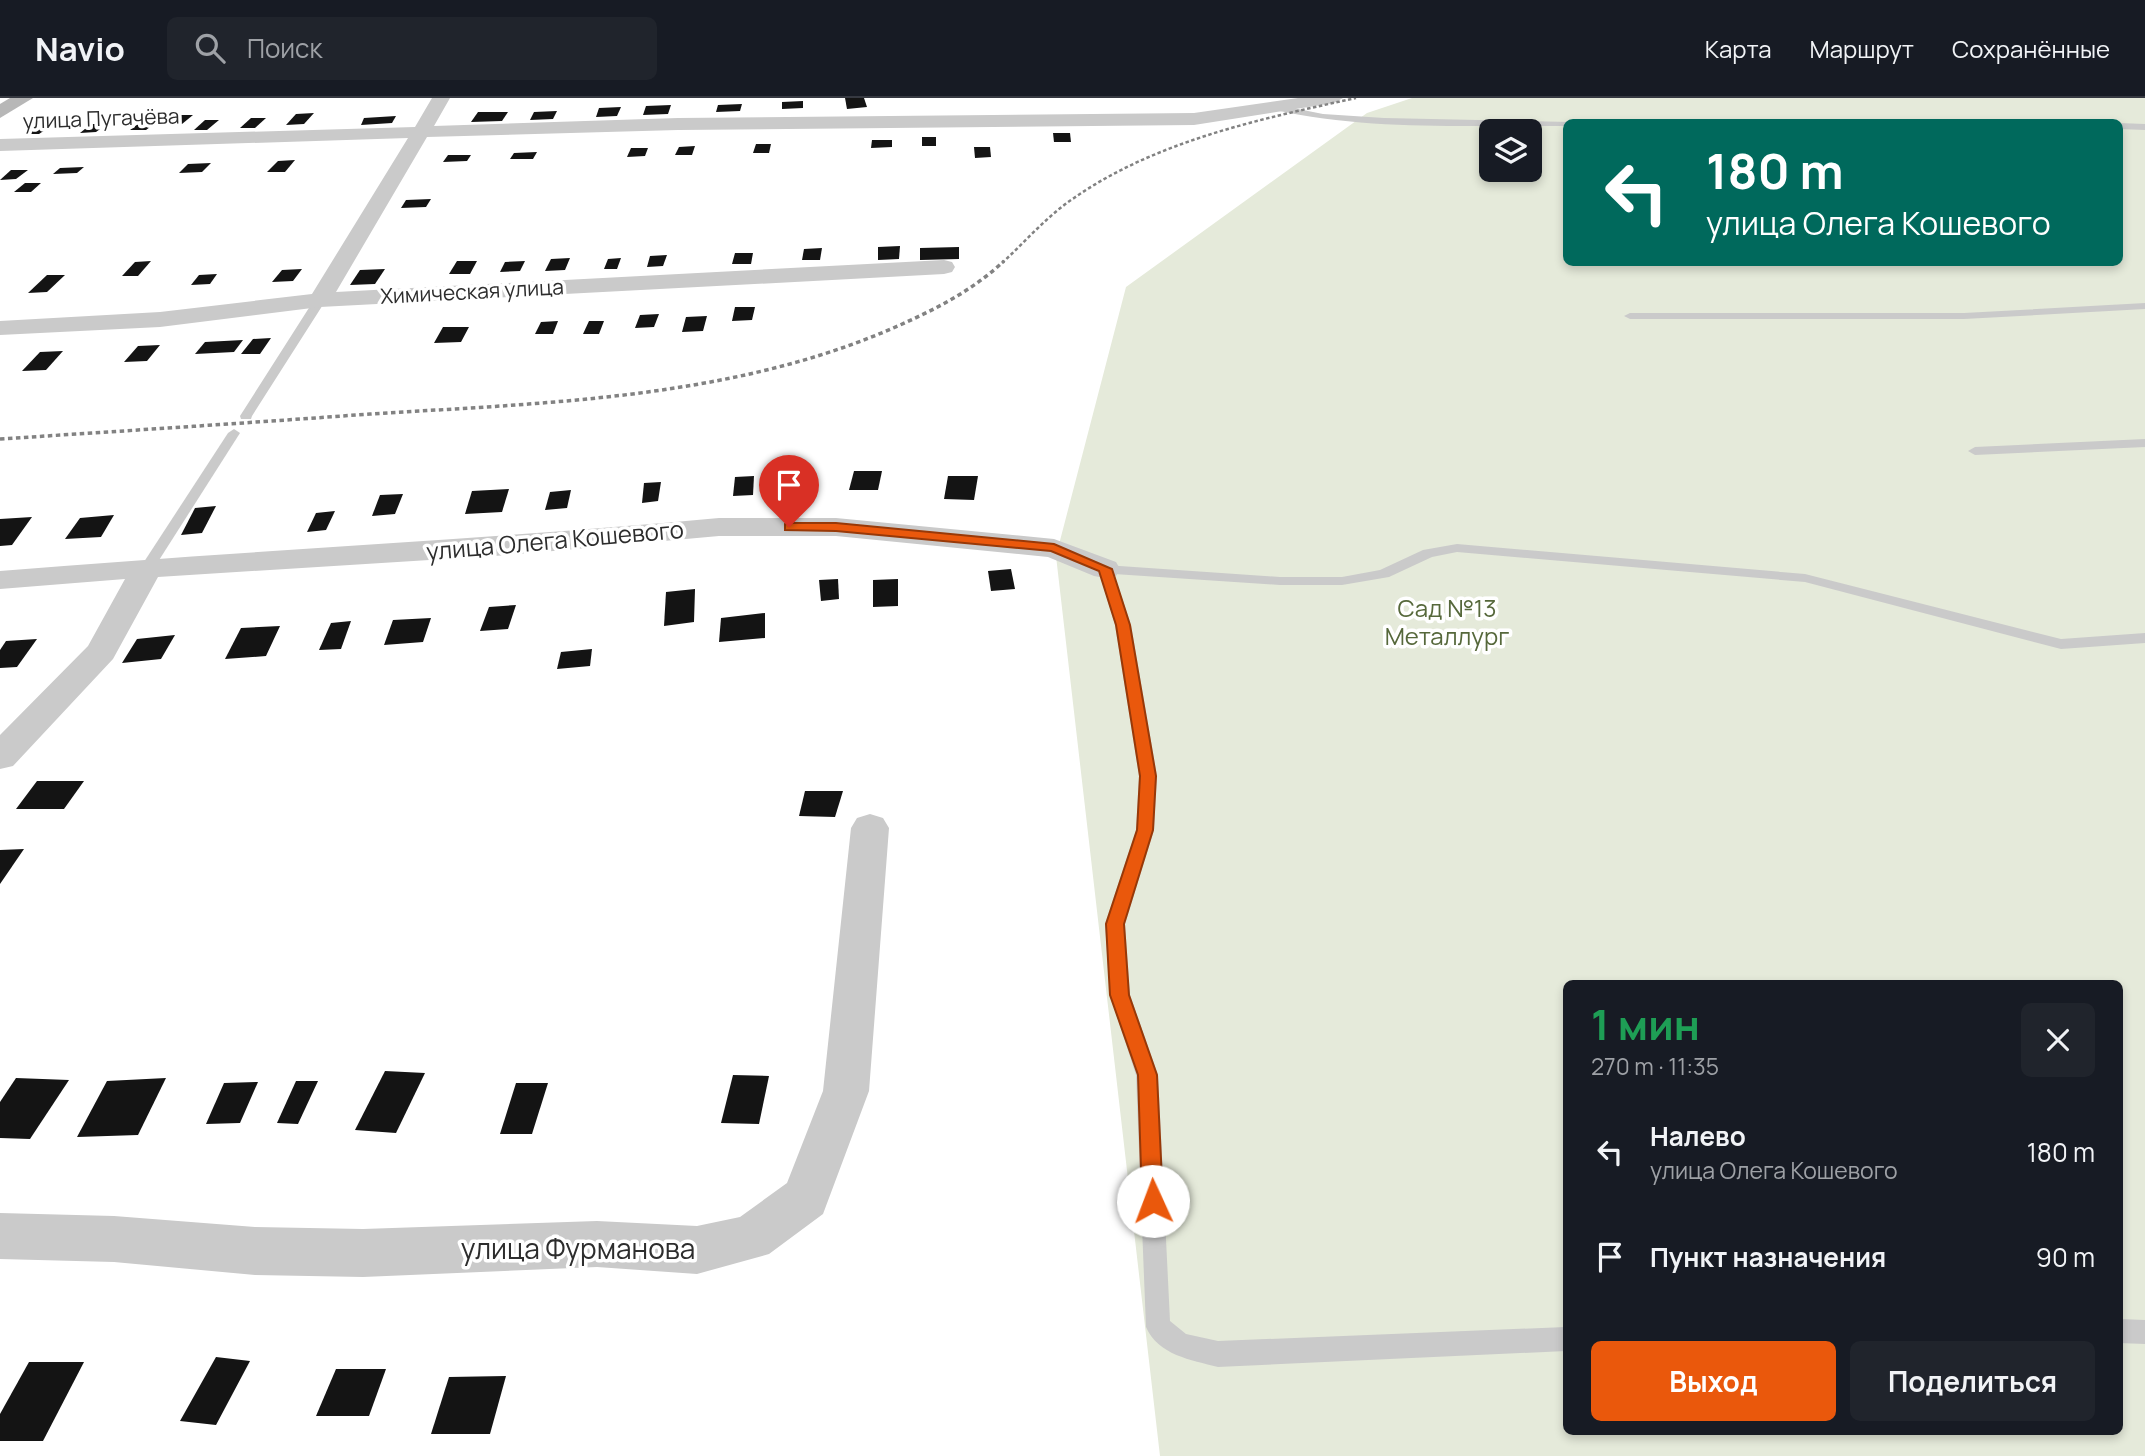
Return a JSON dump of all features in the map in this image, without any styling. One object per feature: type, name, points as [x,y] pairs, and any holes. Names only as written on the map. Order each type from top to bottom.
[{"type":"street","points":[[0,112],[24,98]]},
{"type":"street","points":[[320,300],[441,98]]},
{"type":"street","points":[[956,98],[961,123]]},
{"type":"street","name":"улица Пугачёва","points":[[0,145],[666,124],[1194,119],[1335,98]]},
{"type":"street","name":"Химическая улица","points":[[0,328],[69,326],[247,312],[320,300],[944,267]]},
{"type":"street","name":"улица Олега Кошевого","points":[[0,580],[147,568],[509,546],[719,527],[836,527],[1054,548],[1105,569]]},
{"type":"street","points":[[0,757],[101,652],[147,568]]},
{"type":"street","name":"улица Фурманова","points":[[0,1236],[114,1239],[256,1251],[363,1253],[597,1244],[697,1250],[751,1238],[806,1198],[846,1091],[870,828]]},
{"type":"lane","points":[[1278,108],[1323,117],[1384,121],[1563,123]]},
{"type":"lane","points":[[2123,126],[2145,127]]},
{"type":"lane","points":[[246,416],[320,300]]},
{"type":"lane","points":[[1630,316],[1964,316],[2145,306]]},
{"type":"lane","points":[[147,568],[234,433]]},
{"type":"lane","points":[[1975,451],[2145,443]]},
{"type":"lane","points":[[1563,1339],[1218,1354],[1180,1345],[1158,1328],[1147,1075],[1119,995],[1115,924],[1145,830],[1148,776],[1123,625],[1105,569],[1280,581],[1342,581],[1384,574],[1428,553],[1457,548],[1805,578],[2061,644],[2145,638]]},
{"type":"lane","points":[[2123,1331],[2145,1332]]},
{"type":"green space","name":"Сад №13 Металлург","points":[[1412,98],[2145,98],[2145,1456],[1160,1456],[1056,556],[1126,287],[1367,113]]},
{"type":"building","points":[[845,98],[864,98],[867,107],[847,109]]},
{"type":"building","points":[[803,101],[803,108],[782,109],[782,102]]},
{"type":"building","points":[[742,104],[740,111],[716,112],[718,105]]},
{"type":"building","points":[[671,105],[668,114],[643,115],[646,106]]},
{"type":"building","points":[[621,107],[617,116],[596,117],[599,108]]},
{"type":"building","points":[[557,111],[553,119],[530,120],[534,112]]},
{"type":"building","points":[[478,112],[508,112],[502,121],[471,122]]},
{"type":"building","points":[[314,113],[304,124],[286,125],[296,114]]},
{"type":"building","points":[[179,115],[193,115],[182,124],[168,124]]},
{"type":"building","points":[[396,116],[392,123],[361,125],[364,118]]},
{"type":"building","points":[[251,118],[266,118],[255,128],[240,128]]},
{"type":"building","points":[[205,120],[219,120],[207,130],[194,130]]},
{"type":"building","points":[[142,121],[158,121],[146,130],[130,130]]},
{"type":"building","points":[[91,124],[107,124],[96,132],[80,133]]},
{"type":"building","points":[[36,126],[51,126],[39,134],[24,134]]},
{"type":"building","points":[[1053,133],[1070,133],[1071,142],[1054,142]]},
{"type":"building","points":[[922,137],[936,137],[936,146],[922,146]]},
{"type":"building","points":[[872,140],[892,140],[892,147],[871,148]]},
{"type":"building","points":[[756,144],[771,144],[769,153],[753,153]]},
{"type":"building","points":[[695,146],[692,155],[675,155],[679,147]]},
{"type":"building","points":[[974,147],[990,147],[991,157],[975,158]]},
{"type":"building","points":[[631,148],[648,148],[645,156],[627,157]]},
{"type":"building","points":[[537,152],[533,159],[510,159],[514,153]]},
{"type":"building","points":[[448,155],[471,155],[467,161],[443,162]]},
{"type":"building","points":[[295,160],[285,172],[267,172],[278,161]]},
{"type":"building","points":[[211,163],[202,172],[179,173],[188,164]]},
{"type":"building","points":[[84,167],[77,173],[53,174],[60,168]]},
{"type":"building","points":[[11,170],[28,170],[16,179],[0,180]]},
{"type":"building","points":[[25,183],[41,183],[31,192],[14,192]]},
{"type":"building","points":[[431,199],[426,207],[401,208],[406,200]]},
{"type":"building","points":[[900,246],[899,259],[878,260],[878,247]]},
{"type":"building","points":[[959,247],[959,259],[920,260],[920,248]]},
{"type":"building","points":[[822,248],[820,260],[802,260],[804,249]]},
{"type":"building","points":[[735,253],[753,253],[751,264],[732,264]]},
{"type":"building","points":[[667,255],[663,266],[647,267],[650,256]]},
{"type":"building","points":[[570,258],[565,270],[545,271],[551,259]]},
{"type":"building","points":[[621,258],[617,269],[604,269],[608,259]]},
{"type":"building","points":[[151,261],[138,276],[122,276],[135,262]]},
{"type":"building","points":[[457,261],[477,261],[470,274],[449,274]]},
{"type":"building","points":[[525,261],[520,271],[500,272],[505,262]]},
{"type":"building","points":[[302,269],[293,281],[272,282],[282,270]]},
{"type":"building","points":[[385,269],[375,284],[350,285],[360,270]]},
{"type":"building","points":[[217,274],[210,284],[191,285],[199,275]]},
{"type":"building","points":[[47,275],[65,275],[47,292],[28,293]]},
{"type":"building","points":[[735,307],[755,307],[752,320],[732,321]]},
{"type":"building","points":[[659,314],[654,327],[635,328],[640,315]]},
{"type":"building","points":[[707,316],[703,331],[682,332],[686,317]]},
{"type":"building","points":[[558,321],[553,334],[535,334],[541,322]]},
{"type":"building","points":[[589,321],[604,321],[599,334],[583,334]]},
{"type":"building","points":[[443,327],[469,327],[461,342],[434,343]]},
{"type":"building","points":[[271,338],[260,354],[241,354],[253,339]]},
{"type":"building","points":[[243,340],[234,352],[195,354],[205,342]]},
{"type":"building","points":[[160,345],[147,361],[124,362],[138,346]]},
{"type":"building","points":[[63,351],[46,370],[22,371],[40,352]]},
{"type":"building","points":[[854,471],[882,471],[878,490],[849,490]]},
{"type":"building","points":[[784,475],[803,475],[799,493],[781,493]]},
{"type":"building","points":[[754,476],[753,495],[733,496],[735,477]]},
{"type":"building","points":[[948,476],[978,476],[974,500],[944,499]]},
{"type":"building","points":[[661,482],[658,501],[642,503],[644,483]]},
{"type":"building","points":[[509,489],[502,512],[465,514],[472,491]]},
{"type":"building","points":[[571,490],[567,508],[545,510],[550,492]]},
{"type":"building","points":[[403,494],[395,514],[372,516],[380,495]]},
{"type":"building","points":[[216,506],[202,533],[181,535],[195,508]]},
{"type":"building","points":[[335,511],[326,530],[307,532],[316,513]]},
{"type":"building","points":[[114,515],[101,537],[65,539],[80,518]]},
{"type":"building","points":[[32,517],[12,545],[0,546],[0,519]]},
{"type":"building","points":[[1011,569],[1015,589],[991,591],[988,571]]},
{"type":"building","points":[[838,579],[839,599],[821,601],[819,580]]},
{"type":"building","points":[[898,579],[898,606],[873,607],[873,580]]},
{"type":"building","points":[[695,589],[694,622],[664,626],[666,592]]},
{"type":"building","points":[[516,605],[508,629],[480,631],[489,607]]},
{"type":"building","points":[[765,613],[765,638],[719,642],[721,618]]},
{"type":"building","points":[[431,618],[423,642],[384,645],[393,620]]},
{"type":"building","points":[[351,621],[341,649],[319,650],[331,623]]},
{"type":"building","points":[[280,626],[266,656],[225,659],[241,628]]},
{"type":"building","points":[[175,635],[161,659],[122,663],[137,639]]},
{"type":"building","points":[[37,639],[17,667],[0,668],[0,650],[6,641]]},
{"type":"building","points":[[592,649],[590,666],[557,669],[561,652]]},
{"type":"building","points":[[37,781],[84,781],[64,809],[16,809]]},
{"type":"building","points":[[805,791],[843,791],[835,817],[799,816]]},
{"type":"building","points":[[24,849],[0,884],[0,850]]},
{"type":"building","points":[[385,1071],[425,1073],[396,1133],[355,1130]]},
{"type":"building","points":[[733,1075],[769,1076],[759,1124],[721,1123]]},
{"type":"building","points":[[16,1078],[69,1080],[30,1139],[0,1138],[0,1102]]},
{"type":"building","points":[[166,1078],[138,1135],[77,1137],[107,1081]]},
{"type":"building","points":[[296,1081],[318,1081],[298,1124],[277,1123]]},
{"type":"building","points":[[258,1082],[240,1123],[206,1124],[224,1083]]},
{"type":"building","points":[[516,1083],[548,1083],[532,1134],[500,1134]]},
{"type":"building","points":[[216,1357],[250,1361],[216,1425],[180,1421]]},
{"type":"building","points":[[29,1362],[84,1362],[43,1441],[0,1441],[0,1414]]},
{"type":"building","points":[[336,1369],[386,1369],[369,1416],[316,1416]]},
{"type":"building","points":[[506,1376],[490,1434],[431,1434],[449,1377]]},
{"type":"railway","points":[[1002,263],[1064,205],[1139,161],[1210,134],[1356,98]]},
{"type":"railway","points":[[0,439],[569,401],[701,384],[829,352],[891,329],[950,300],[1004,261]]},
{"type":"route","points":[[789,527],[836,527],[1054,548],[1105,569],[1123,625],[1148,776],[1145,830],[1115,924],[1119,995],[1147,1075],[1153,1201]]}]
